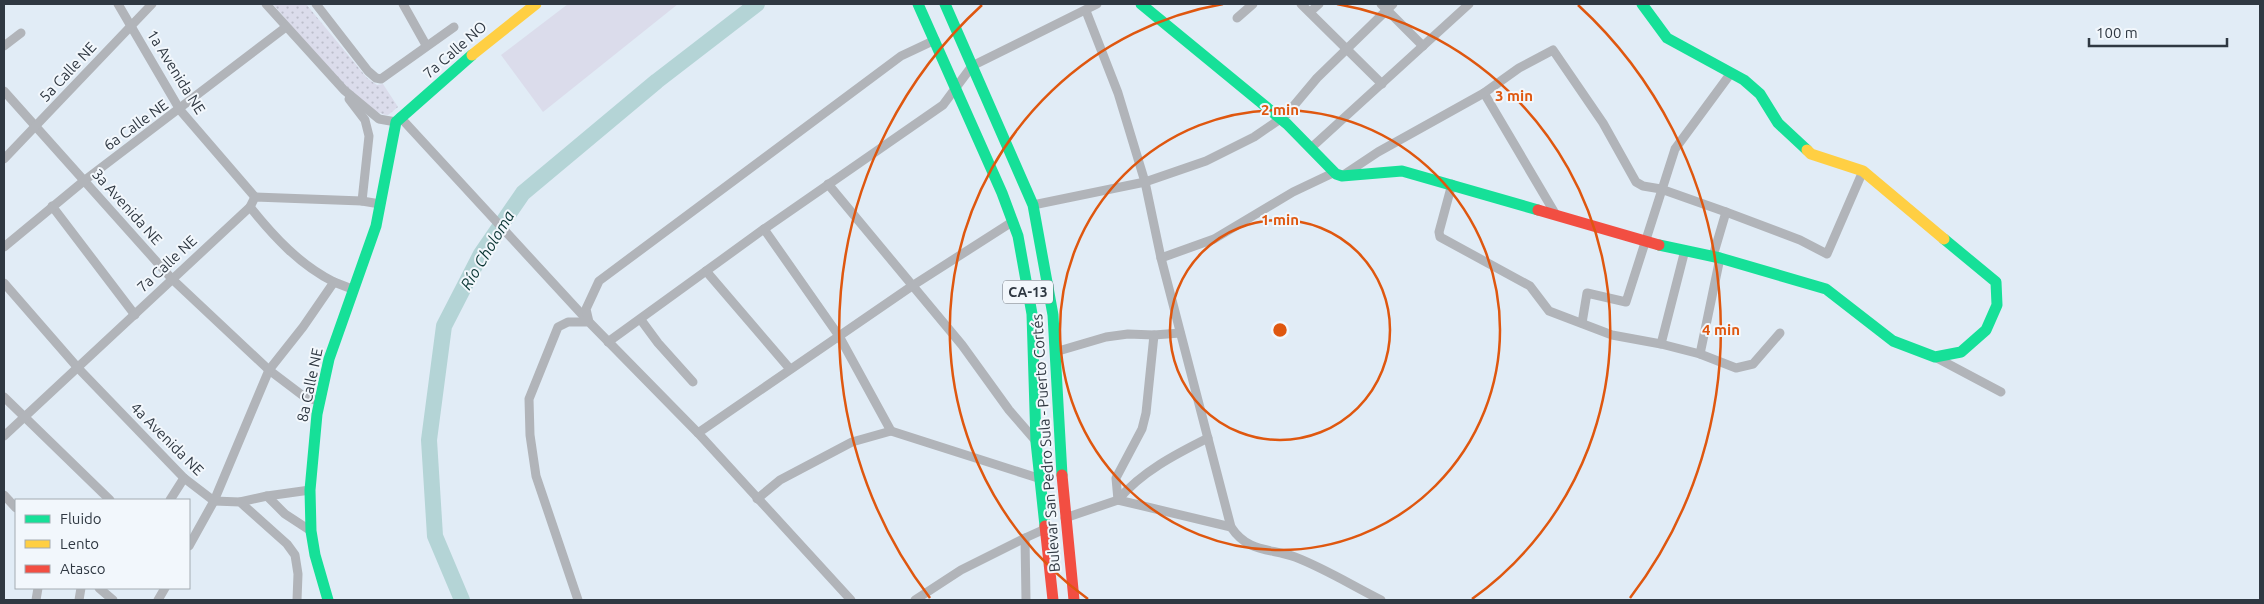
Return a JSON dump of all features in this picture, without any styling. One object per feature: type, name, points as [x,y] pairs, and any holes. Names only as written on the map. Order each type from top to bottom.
[{"type":"main road","name":"7a Calle NO","points":[[398,119],[501,30],[536,4]]},
{"type":"main road","name":"Bulevar San Pedro Sula - Puerto Cortés","points":[[918,4],[1002,193],[1018,236],[1032,314],[1036,442],[1042,479],[1045,529],[1054,600]]},
{"type":"main road","name":"Bulevar San Pedro Sula - Puerto Cortés","points":[[945,4],[1033,205],[1053,315],[1065,518],[1074,600]]},
{"type":"main road","points":[[1141,4],[1280,118],[1312,147],[1337,175],[1402,171],[1452,184],[1645,242],[1716,257],[1826,289],[1892,341],[1935,357],[1961,352],[1986,330],[1997,305],[1996,282],[1863,171],[1811,154],[1778,124],[1760,94],[1744,80],[1666,38],[1642,4]]},
{"type":"main road","points":[[352,289],[376,226],[398,119]]},
{"type":"main road","name":"8a Calle NE","points":[[328,600],[315,555],[311,532],[310,490],[320,402],[329,359],[352,289]]},
{"type":"street","name":"1a Avenida NE","points":[[118,4],[180,110],[255,197]]},
{"type":"street","name":"5a Calle NE","points":[[4,158],[152,4]]},
{"type":"street","points":[[266,4],[344,90],[365,120],[370,136],[362,201]]},
{"type":"street","points":[[316,4],[368,71],[376,78],[381,78],[454,27]]},
{"type":"street","points":[[403,4],[426,45]]},
{"type":"street","points":[[608,342],[641,320],[764,229],[943,105],[972,66],[1086,12],[1097,4]]},
{"type":"street","points":[[1237,18],[1253,4]]},
{"type":"street","points":[[1301,4],[1382,84]]},
{"type":"street","points":[[1310,12],[1320,4]]},
{"type":"street","points":[[1312,147],[1469,4]]},
{"type":"street","points":[[1033,205],[1145,182],[1206,161],[1254,137],[1302,99],[1318,78],[1387,6],[1423,46]]},
{"type":"street","points":[[1086,12],[1118,93],[1145,182],[1160,258],[1231,527],[1238,538],[1261,550],[1293,556],[1381,600]]},
{"type":"street","name":"6a Calle NE","points":[[4,247],[85,180],[180,110],[286,27]]},
{"type":"street","points":[[4,46],[21,33]]},
{"type":"street","points":[[589,322],[586,309],[599,282],[901,56],[935,40]]},
{"type":"street","points":[[1160,258],[1214,239],[1293,192],[1337,175],[1484,93],[1519,68],[1553,50],[1603,123],[1636,182],[1643,186],[1661,190],[1726,212],[1800,240],[1827,254],[1863,171]]},
{"type":"street","points":[[1582,323],[1587,293],[1626,302],[1675,149],[1731,73]]},
{"type":"street","points":[[344,90],[379,119],[398,119],[411,129],[570,302],[698,433],[851,600]]},
{"type":"street","name":"3a Avenida NE","points":[[4,91],[172,279],[269,370],[302,394],[320,402]]},
{"type":"street","points":[[1484,93],[1556,215]]},
{"type":"street","points":[[828,184],[962,345],[1009,410],[1036,442]]},
{"type":"street","points":[[1452,184],[1439,232],[1440,237],[1530,286],[1544,307],[1549,311],[1612,335],[1661,344],[1700,354],[1736,368],[1753,364],[1780,333]]},
{"type":"street","points":[[255,197],[362,201],[380,204]]},
{"type":"street","name":"7a Calle NE","points":[[4,436],[250,207],[255,197]]},
{"type":"street","points":[[52,206],[135,315]]},
{"type":"street","points":[[250,207],[272,236],[316,273],[352,289]]},
{"type":"street","points":[[1700,354],[1716,257],[1726,212]]},
{"type":"street","points":[[698,433],[912,286],[1012,222]]},
{"type":"street","points":[[764,229],[839,336],[891,431]]},
{"type":"street","points":[[1661,344],[1685,250]]},
{"type":"street","points":[[706,271],[790,369]]},
{"type":"street","points":[[190,544],[214,501],[269,370],[303,327],[334,282]]},
{"type":"street","name":"4a Avenida NE","points":[[4,283],[78,368],[184,478],[214,501]]},
{"type":"street","points":[[641,320],[658,343],[693,382]]},
{"type":"street","points":[[578,600],[536,476],[530,435],[529,399],[558,327],[568,322],[589,322]]},
{"type":"street","points":[[1055,352],[1106,337],[1128,334],[1180,333]]},
{"type":"street","points":[[1118,500],[1116,478],[1142,429],[1146,413],[1154,335]]},
{"type":"street","points":[[1935,357],[2001,392]]},
{"type":"street","points":[[4,397],[109,499]]},
{"type":"street","points":[[757,499],[780,480],[852,442],[891,431],[1042,479]]},
{"type":"street","points":[[1065,518],[1118,500],[1136,482],[1175,454],[1208,438]]},
{"type":"street","points":[[171,499],[184,478]]},
{"type":"street","points":[[214,501],[240,502],[310,490]]},
{"type":"street","points":[[4,495],[15,507]]},
{"type":"street","points":[[267,496],[285,514],[311,532]]},
{"type":"street","points":[[1118,500],[1231,527]]},
{"type":"street","points":[[240,502],[295,554],[298,574],[297,600]]},
{"type":"street","points":[[915,600],[961,570],[1045,529]]},
{"type":"street","points":[[1025,538],[1026,600]]},
{"type":"street","points":[[100,589],[113,600]]},
{"type":"shaded area","points":[[273,4],[306,4],[367,78],[377,85],[383,84],[398,107],[388,115],[376,111],[361,101],[344,86]]},
{"type":"shaded area","points":[[568,4],[678,4],[543,112],[501,55]]},
{"type":"waterway","name":"Río Choloma","points":[[462,600],[435,536],[429,440],[444,326],[481,254],[523,193],[657,81],[757,4]]},
{"type":"traffic: fast","points":[[918,4],[1002,193],[1018,236],[1032,314],[1036,442],[1045,526]]},
{"type":"traffic: fast","points":[[945,4],[1033,205],[1053,315],[1062,475]]},
{"type":"traffic: fast","points":[[1141,4],[1287,124],[1336,174],[1342,176],[1402,171],[1538,210]]},
{"type":"traffic: fast","points":[[1642,4],[1667,38],[1744,80],[1760,94],[1778,123],[1807,150]]},
{"type":"traffic: fast","points":[[328,600],[315,555],[311,531],[310,490],[317,414],[329,359],[376,226],[396,122],[472,55]]},
{"type":"traffic: fast","points":[[1659,245],[1720,258],[1826,289],[1893,341],[1935,357],[1961,352],[1986,330],[1997,305],[1996,282],[1944,239]]},
{"type":"traffic: slow","points":[[472,55],[536,4]]},
{"type":"traffic: slow","points":[[1807,150],[1811,154],[1863,171],[1944,239]]},
{"type":"traffic: jam","points":[[1538,210],[1659,245]]},
{"type":"traffic: jam","points":[[1062,475],[1074,600]]},
{"type":"traffic: jam","points":[[1045,526],[1053,600]]}]
